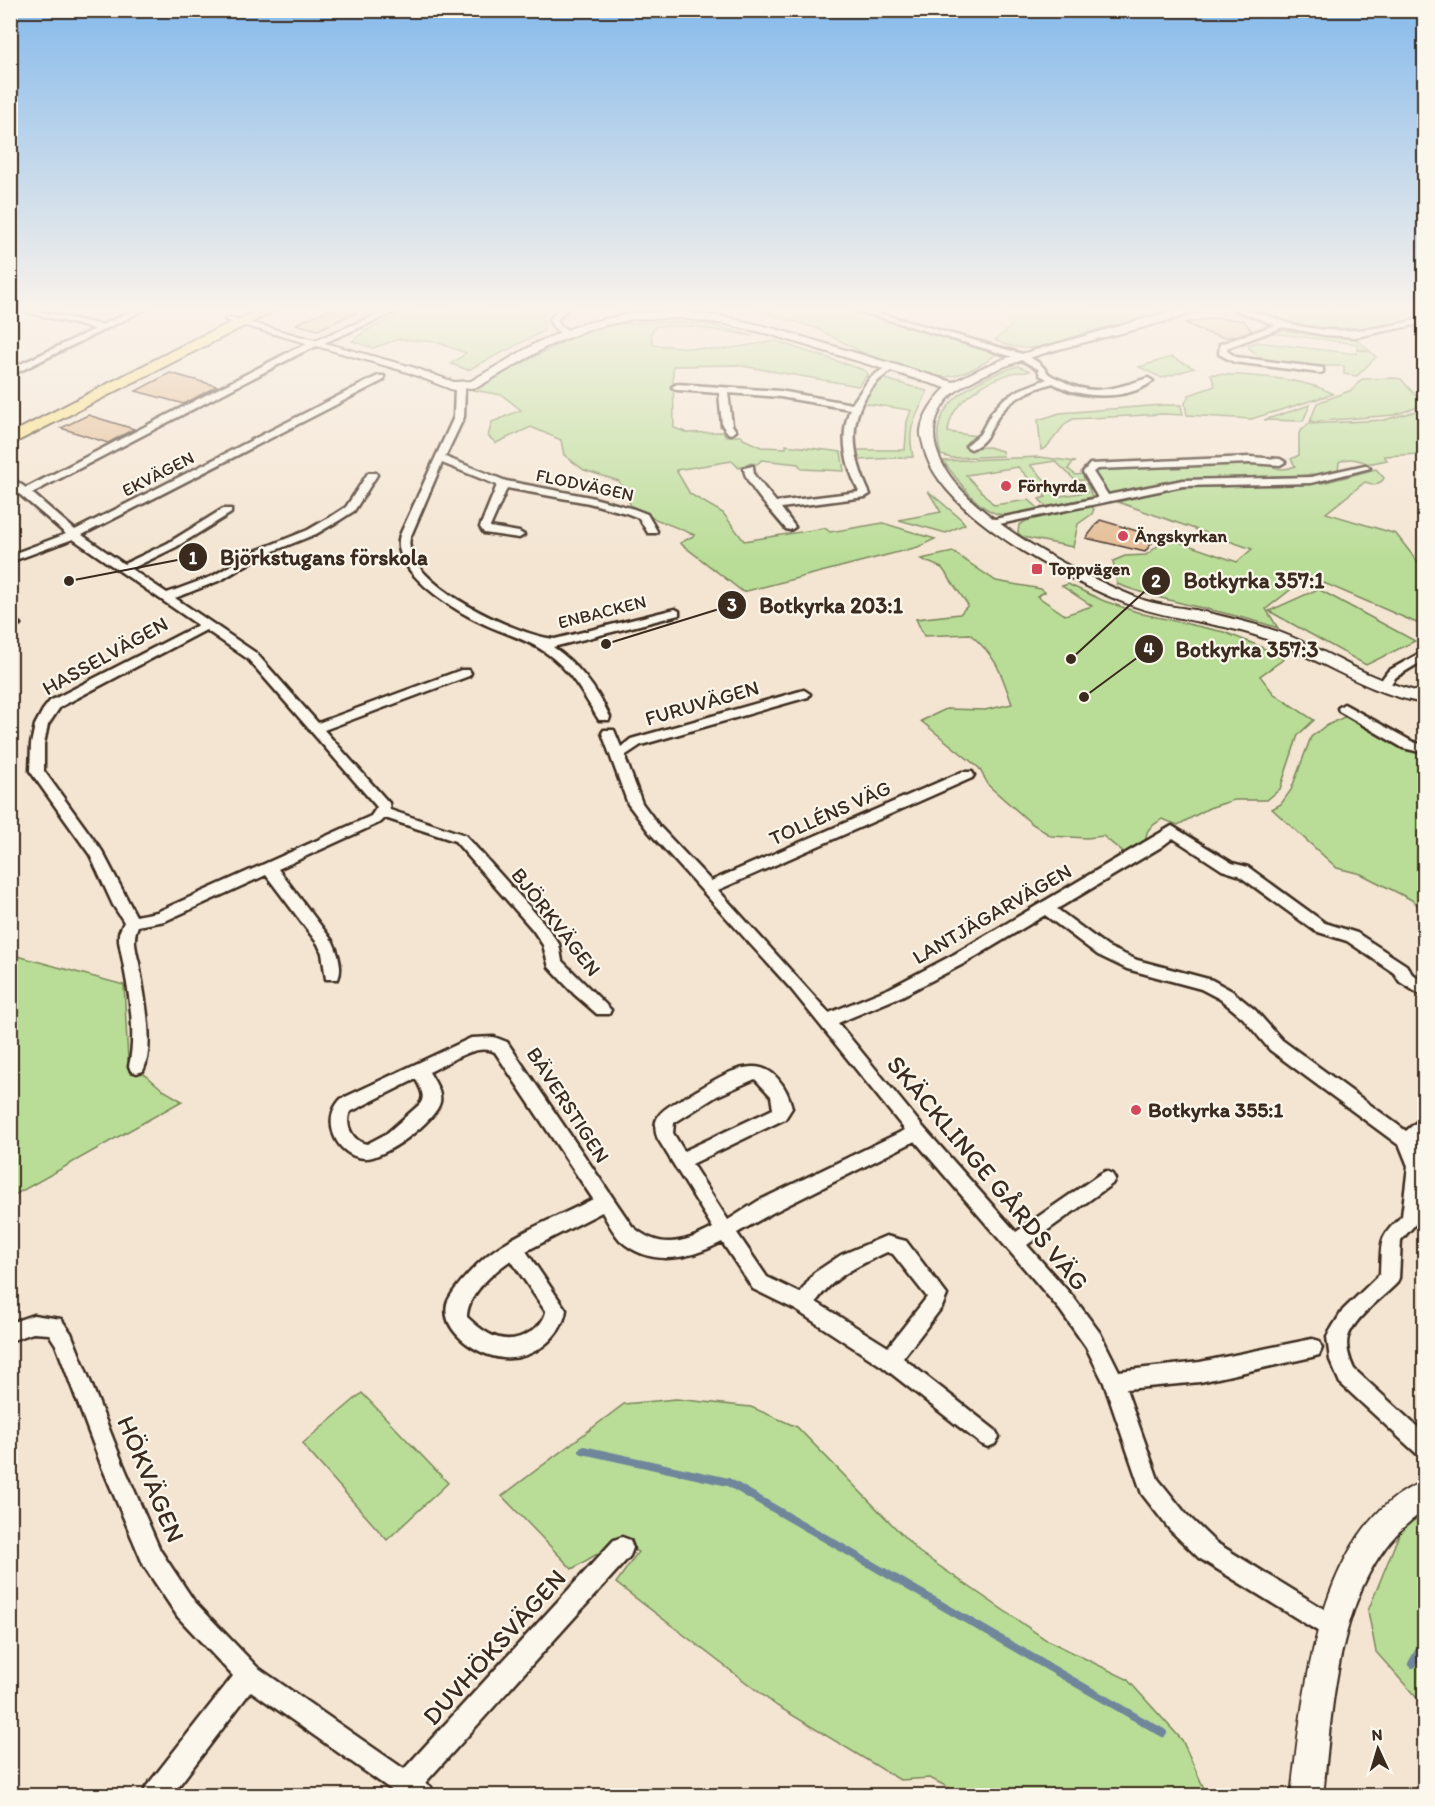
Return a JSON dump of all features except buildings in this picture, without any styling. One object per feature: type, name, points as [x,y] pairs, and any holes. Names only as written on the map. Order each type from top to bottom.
[{"type":"main road","points":[[10,432],[89,393]]},
{"type":"main road","points":[[10,440],[99,393]]},
{"type":"street","points":[[25,493],[218,393]]},
{"type":"street","name":"EKVÄGEN","points":[[10,559],[74,535],[351,393]]},
{"type":"street","name":"ENBACKEN","points":[[460,393],[461,411],[405,537],[403,548],[410,565],[469,611],[538,642],[581,678],[595,696],[607,725]]},
{"type":"street","points":[[723,393],[727,425],[731,431]]},
{"type":"street","points":[[772,393],[854,406]]},
{"type":"street","points":[[772,506],[865,494],[850,462],[848,445],[848,431],[854,406],[863,393]]},
{"type":"street","points":[[947,393],[932,410],[926,437],[932,459],[955,490],[990,523],[1017,542],[1059,567],[1134,601],[1154,608],[1228,622],[1276,637],[1344,671],[1383,686],[1425,698]]},
{"type":"street","points":[[971,446],[986,436],[988,425],[1001,407],[1022,393]]},
{"type":"street","name":"FLODVÄGEN","points":[[441,459],[503,484],[590,500],[630,511],[643,516],[652,531]]},
{"type":"street","points":[[1105,498],[1088,472],[1094,466],[1250,460],[1280,462]]},
{"type":"street","points":[[749,468],[749,475],[790,527]]},
{"type":"street","points":[[990,523],[1183,483],[1311,480],[1365,468]]},
{"type":"street","points":[[167,597],[217,578],[257,554],[312,532],[336,518],[350,509],[372,475]]},
{"type":"street","points":[[10,480],[74,535],[252,656],[378,796],[384,806],[383,812],[376,819],[160,917],[150,921],[132,922],[127,933],[127,941],[138,1023],[140,1060],[137,1066]]},
{"type":"street","name":"FLODVÄGEN","points":[[503,484],[484,526],[488,531],[519,535]]},
{"type":"street","points":[[124,568],[150,557],[227,511]]},
{"type":"street","name":"ENBACKEN","points":[[538,642],[555,643],[675,613]]},
{"type":"street","name":"HASSELVÄGEN","points":[[132,922],[121,905],[97,854],[37,771],[41,727],[46,712],[55,704],[207,625]]},
{"type":"street","points":[[1383,686],[1392,674],[1425,655]]},
{"type":"street","points":[[317,728],[465,673]]},
{"type":"street","name":"FURUVÄGEN","points":[[619,760],[620,753],[636,742],[804,694]]},
{"type":"street","points":[[1344,708],[1408,745],[1425,749]]},
{"type":"street","name":"SKÄCKLINGE GÅRDS VÄG","points":[[607,725],[629,789],[643,815],[827,1021],[917,1132],[1067,1304],[1093,1340],[1113,1381],[1150,1486],[1178,1522],[1207,1550],[1332,1627]]},
{"type":"street","name":"TOLLÉNS VÄG","points":[[709,888],[968,775]]},
{"type":"street","name":"BJÖRKVÄGEN","points":[[383,812],[460,838],[551,944],[555,963],[580,990],[603,1010]]},
{"type":"street","name":"LANTJÄGARVÄGEN","points":[[827,1021],[896,992],[959,959],[1156,844],[1172,831],[1227,867],[1243,871],[1320,927],[1352,937],[1400,969],[1406,978],[1425,991]]},
{"type":"street","points":[[268,867],[325,942],[330,953],[332,975]]},
{"type":"street","points":[[1046,908],[1103,951],[1133,965],[1206,984],[1226,994],[1249,1014],[1276,1046],[1407,1141],[1417,1166],[1411,1219],[1392,1237],[1389,1278],[1350,1316],[1337,1336],[1340,1360],[1347,1376],[1425,1447]]},
{"type":"street","name":"BÄVERSTIGEN","points":[[419,1068],[432,1095],[431,1104],[401,1131],[375,1149],[362,1151],[356,1149],[344,1136],[339,1122],[340,1110],[353,1100],[419,1068],[477,1042],[494,1043],[501,1047],[625,1232],[643,1246],[656,1250],[685,1248],[917,1132]]},
{"type":"street","points":[[680,1161],[779,1114],[783,1108],[783,1100],[762,1075],[757,1072],[748,1072],[670,1116],[663,1125],[664,1134],[680,1161],[723,1230],[760,1283],[803,1304],[890,1360],[988,1437]]},
{"type":"street","points":[[1407,1141],[1425,1126]]},
{"type":"street","points":[[1015,1243],[1106,1179]]},
{"type":"street","points":[[515,1250],[556,1310],[555,1319],[543,1334],[521,1349],[509,1351],[492,1346],[465,1329],[457,1321],[456,1304],[497,1259],[604,1202]]},
{"type":"street","points":[[803,1304],[821,1279],[848,1261],[885,1244],[899,1247],[937,1295],[936,1301],[890,1360]]},
{"type":"street","name":"HÖKVÄGEN","points":[[10,1332],[33,1324],[54,1325],[64,1340],[113,1467],[152,1558],[186,1609],[249,1675],[415,1790]]},
{"type":"street","points":[[1113,1381],[1200,1372],[1312,1348]]},
{"type":"street","points":[[1307,1796],[1314,1733],[1332,1627],[1341,1599],[1362,1557],[1389,1520],[1425,1494]]},
{"type":"street","name":"DUVHÖKSVÄGEN","points":[[415,1790],[622,1548]]},
{"type":"street","points":[[155,1796],[249,1675]]},
{"type":"green space","points":[[492,393],[673,393],[674,428],[688,433],[723,432],[726,436],[742,436],[743,439],[761,447],[786,448],[786,445],[841,452],[844,471],[802,469],[798,464],[762,460],[757,464],[749,463],[739,468],[732,461],[676,470],[690,494],[723,513],[744,541],[825,528],[830,532],[883,523],[935,539],[918,547],[743,592],[680,543],[695,535],[633,510],[619,481],[584,470],[564,455],[561,440],[531,427],[496,443],[488,436],[492,422],[521,410],[502,395]]},
{"type":"green space","points":[[868,393],[926,393],[912,429],[913,457],[859,460],[857,450],[905,450],[907,422],[911,410],[862,403]]},
{"type":"green space","points":[[972,393],[955,411],[948,432],[977,436],[967,442],[968,448],[989,447],[1002,451],[1003,456],[951,458],[941,455],[938,437],[940,421],[948,407],[959,395]]},
{"type":"green space","points":[[1343,393],[1414,393],[1424,405],[1394,415],[1310,422],[1317,403]]},
{"type":"green space","points":[[1333,394],[1251,419],[1187,415],[1185,403],[1189,395]]},
{"type":"green space","points":[[1181,405],[1183,415],[1073,419],[1066,423],[1046,448],[1041,450],[1038,420],[1060,413]]},
{"type":"green space","points":[[1310,405],[1303,421],[1264,420]]},
{"type":"green space","points":[[1424,409],[1424,457],[1420,454],[1384,456],[1387,460],[1374,463],[1347,459],[1339,462],[1338,471],[1283,478],[1175,480],[1108,494],[1104,492],[1095,472],[1106,468],[1258,462],[1285,469],[1295,466],[1291,459],[1299,455],[1299,433],[1308,424],[1384,420]]},
{"type":"green space","points":[[1040,457],[1076,462],[1072,463],[1068,469],[1076,475],[1083,474],[1085,480],[1075,480],[1055,461],[1030,465],[1061,496],[1087,492],[1079,484],[1087,484],[1092,497],[1047,507],[1039,499],[1046,497],[1018,467],[966,475],[994,505],[1029,500],[1037,507],[1036,510],[1017,514],[998,514],[974,499],[943,461]]},
{"type":"green space","points":[[1376,469],[1384,478],[1382,481],[1375,485],[1365,482],[1326,513],[1396,534],[1417,561],[1424,562],[1424,626],[1308,576],[1266,609],[1278,628],[1157,597],[1117,584],[1113,561],[1125,556],[1146,555],[1168,538],[1237,562],[1252,549],[1118,502],[1174,488],[1323,483]]},
{"type":"green space","points":[[928,491],[965,524],[946,533],[899,520],[941,512]]},
{"type":"green space","points":[[1091,506],[1094,509],[1092,514],[1078,524],[1073,547],[1023,537],[1018,533],[1019,525],[1026,521]]},
{"type":"green space","points":[[953,552],[996,581],[1041,589],[1045,592],[1037,596],[1065,615],[1092,606],[1062,586],[1068,584],[1104,601],[1143,614],[1224,632],[1284,659],[1260,676],[1274,694],[1314,720],[1298,735],[1280,789],[1267,800],[1234,800],[1209,808],[1178,825],[1162,819],[1147,831],[1146,844],[1125,854],[1103,836],[1087,838],[1051,836],[1031,823],[989,786],[979,768],[921,721],[946,709],[985,710],[1012,704],[997,666],[987,651],[970,634],[924,636],[916,619],[960,614],[968,605],[942,568],[921,559]]},
{"type":"green space","points":[[1318,589],[1415,641],[1366,665],[1269,611]]},
{"type":"green space","points":[[1346,716],[1411,750],[1424,753],[1424,910],[1410,899],[1361,874],[1337,868],[1272,809],[1281,804],[1291,790],[1311,737],[1324,727]]},
{"type":"green space","points":[[10,954],[124,985],[128,1060],[163,1090],[182,1101],[11,1197]]},
{"type":"green space","points":[[362,1393],[448,1483],[387,1540],[302,1444]]},
{"type":"green space","points":[[676,1399],[751,1407],[797,1427],[919,1552],[1045,1639],[1127,1679],[1182,1740],[1207,1795],[963,1795],[930,1778],[900,1780],[777,1706],[616,1583],[638,1552],[617,1542],[572,1569],[502,1496],[624,1404]]},
{"type":"green space","points":[[1424,1512],[1424,1706],[1376,1652],[1368,1611],[1402,1527]]},
{"type":"waterway","points":[[583,1450],[728,1482],[1163,1733]]},
{"type":"waterway","points":[[1412,1664],[1424,1642]]},
{"type":"place","name":"Förhyrda","points":[[1006,486]]},
{"type":"place","name":"Ängskyrkan","points":[[1123,536]]},
{"type":"place","name":"Toppvägen","points":[[1037,569]]},
{"type":"place","name":"Björkstugans förskola","points":[[69,581]]},
{"type":"place","name":"Botkyrka 203:1","points":[[606,644]]},
{"type":"place","name":"Botkyrka 357:1","points":[[1071,659]]},
{"type":"place","name":"Botkyrka 357:3","points":[[1084,697]]},
{"type":"place","name":"Botkyrka 355:1","points":[[1136,1110]]}]
